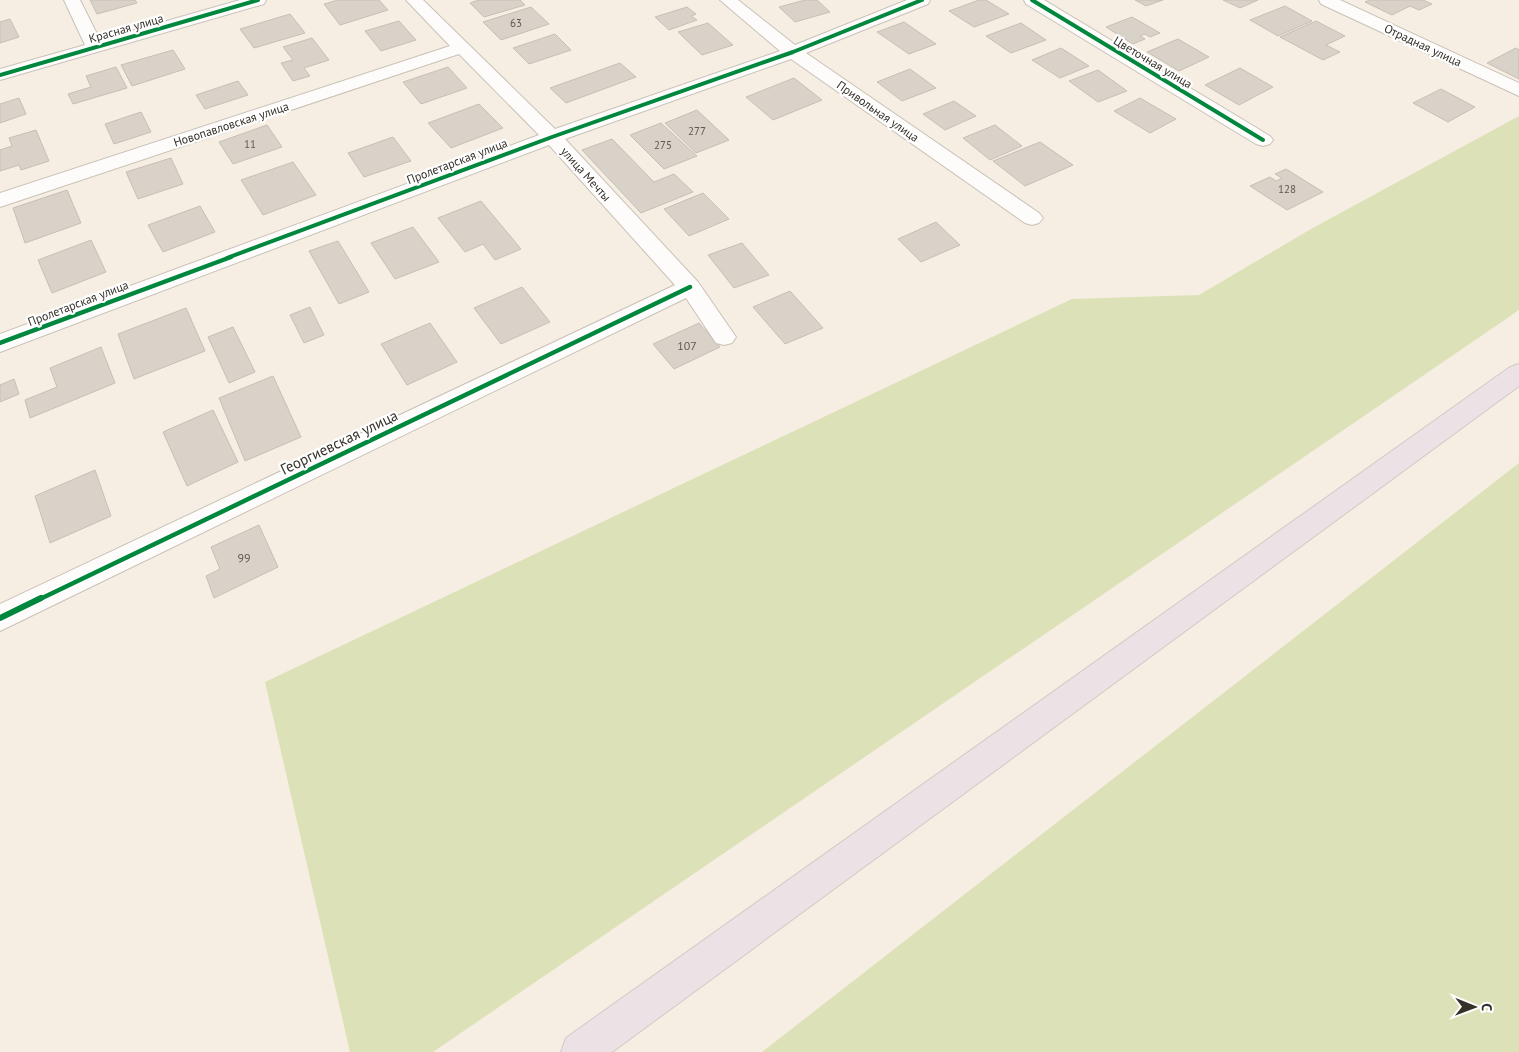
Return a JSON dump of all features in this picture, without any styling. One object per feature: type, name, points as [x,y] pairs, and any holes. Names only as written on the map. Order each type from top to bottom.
[{"type":"main road","points":[[580,1052],[1519,373]]},
{"type":"street","points":[[72,0],[95,47]]},
{"type":"street","name":"Красная улица","points":[[0,75],[258,0]]},
{"type":"street","name":"улица Мечты","points":[[414,0],[552,136],[690,287],[724,338]]},
{"type":"street","name":"Привольная улица","points":[[728,0],[794,52],[1032,218]]},
{"type":"street","name":"Пролетарская улица","points":[[0,343],[552,136],[794,52],[922,0]]},
{"type":"street","name":"Цветочная улица","points":[[1032,0],[1263,140]]},
{"type":"street","name":"Отрадная улица","points":[[1327,0],[1519,90]]},
{"type":"street","name":"Новопавловская улица","points":[[0,200],[462,48]]},
{"type":"street","name":"Георгиевская улица","points":[[0,618],[690,287]]},
{"type":"green space","points":[[1519,116],[1519,310],[433,1052],[350,1052],[265,682],[1072,299],[1199,295],[1311,229]]},
{"type":"green space","points":[[1519,463],[1519,1052],[762,1052]]},
{"type":"building","points":[[90,0],[135,0],[137,3],[97,14]]},
{"type":"building","points":[[338,0],[379,0],[388,10],[340,25],[324,4]]},
{"type":"building","points":[[479,0],[520,0],[525,5],[484,17],[470,3]]},
{"type":"building","points":[[805,0],[817,0],[830,12],[795,22],[779,7]]},
{"type":"building","points":[[979,0],[986,0],[1009,14],[974,27],[949,11]]},
{"type":"building","points":[[1135,0],[1163,0],[1146,6]]},
{"type":"building","points":[[1223,0],[1258,0],[1240,8]]},
{"type":"building","points":[[1370,0],[1423,0],[1432,4],[1419,10],[1410,6],[1392,15],[1365,2]]},
{"type":"building","points":[[1285,6],[1312,21],[1278,36],[1250,20]]},
{"type":"building","points":[[531,7],[549,24],[501,40],[483,22]]},
{"type":"building","points":[[687,7],[696,14],[691,16],[697,20],[669,30],[655,17]]},
{"type":"building","points":[[290,14],[305,33],[254,48],[240,29]]},
{"type":"building","points":[[1132,17],[1160,33],[1150,37],[1145,34],[1140,36],[1145,39],[1133,44],[1106,27]]},
{"type":"building","points":[[10,19],[19,37],[0,43],[0,22]]},
{"type":"building","points":[[399,21],[416,40],[381,51],[365,31]]},
{"type":"building","points":[[1316,21],[1345,36],[1326,45],[1340,52],[1323,60],[1280,37]]},
{"type":"building","points":[[904,22],[936,44],[909,54],[877,32]]},
{"type":"building","points":[[708,23],[733,45],[702,55],[678,32]]},
{"type":"building","points":[[1021,23],[1046,40],[1011,53],[986,36]]},
{"type":"building","points":[[555,34],[571,50],[529,64],[513,48]]},
{"type":"building","points":[[312,38],[329,60],[304,68],[310,76],[293,81],[281,63],[293,60],[283,47]]},
{"type":"building","points":[[1178,39],[1209,57],[1179,71],[1147,52]]},
{"type":"building","points":[[1061,48],[1089,66],[1060,78],[1032,60]]},
{"type":"building","points":[[1516,48],[1519,50],[1519,79],[1487,63]]},
{"type":"building","points":[[173,50],[185,69],[132,86],[121,65]]},
{"type":"building","points":[[620,63],[636,77],[566,103],[550,88]]},
{"type":"building","points":[[116,67],[127,88],[73,104],[68,94],[91,87],[86,76]]},
{"type":"building","points":[[448,67],[467,88],[421,104],[403,82]]},
{"type":"building","points":[[1240,68],[1273,87],[1239,105],[1205,85]]},
{"type":"building","points":[[910,69],[936,88],[902,101],[877,82]]},
{"type":"building","points":[[1098,70],[1127,91],[1098,102],[1069,81]]},
{"type":"building","points":[[794,78],[822,100],[773,120],[746,97]]},
{"type":"building","points":[[238,81],[248,95],[205,109],[196,95]]},
{"type":"building","points":[[1441,89],[1475,107],[1448,122],[1413,103]]},
{"type":"building","points":[[19,98],[26,114],[0,123],[0,104]]},
{"type":"building","points":[[1140,98],[1176,119],[1150,133],[1114,111]]},
{"type":"building","points":[[954,101],[976,116],[945,130],[923,114]]},
{"type":"building","points":[[479,104],[503,128],[451,148],[428,123]]},
{"type":"building","points":[[697,110],[729,140],[696,153],[665,123]]},
{"type":"building","points":[[141,112],[151,132],[114,144],[105,124]]},
{"type":"building","points":[[661,123],[697,156],[664,169],[630,135]]},
{"type":"building","points":[[267,125],[282,147],[233,164],[219,142]]},
{"type":"building","points":[[995,125],[1022,146],[990,160],[963,138]]},
{"type":"building","points":[[36,130],[49,161],[21,170],[19,165],[0,171],[0,150],[12,146],[9,138]]},
{"type":"building","points":[[393,137],[411,161],[364,177],[348,153]]},
{"type":"building","points":[[612,139],[654,182],[674,174],[693,192],[641,213],[582,150]]},
{"type":"building","points":[[1040,142],[1073,165],[1025,186],[993,161]]},
{"type":"building","points":[[171,158],[183,184],[138,199],[126,172]]},
{"type":"building","points":[[293,162],[316,195],[263,215],[241,180]]},
{"type":"building","points":[[1286,169],[1323,192],[1287,210],[1250,186],[1270,177],[1276,181],[1282,178],[1275,174]]},
{"type":"building","points":[[67,190],[81,223],[25,243],[13,208]]},
{"type":"building","points":[[703,193],[729,219],[689,236],[664,209]]},
{"type":"building","points":[[481,201],[521,249],[495,260],[483,244],[465,252],[438,218]]},
{"type":"building","points":[[200,206],[215,232],[163,252],[148,225]]},
{"type":"building","points":[[936,222],[960,245],[921,262],[898,239]]},
{"type":"building","points":[[413,227],[439,262],[395,279],[371,243]]},
{"type":"building","points":[[91,240],[106,272],[52,293],[38,260]]},
{"type":"building","points":[[338,241],[369,292],[339,304],[309,251]]},
{"type":"building","points":[[742,243],[769,275],[734,288],[708,255]]},
{"type":"building","points":[[522,287],[550,322],[501,344],[474,308]]},
{"type":"building","points":[[790,291],[823,328],[785,344],[753,307]]},
{"type":"building","points":[[310,307],[324,335],[304,343],[290,315]]},
{"type":"building","points":[[186,308],[205,351],[134,379],[118,334]]},
{"type":"building","points":[[430,323],[457,362],[407,385],[381,344]]},
{"type":"building","points":[[699,323],[720,347],[674,369],[653,344]]},
{"type":"building","points":[[233,327],[255,372],[229,383],[208,337]]},
{"type":"building","points":[[101,347],[115,383],[30,418],[25,400],[57,387],[50,368]]},
{"type":"building","points":[[273,376],[301,437],[245,461],[219,398]]},
{"type":"building","points":[[14,379],[19,394],[0,402],[0,385]]},
{"type":"building","points":[[213,410],[238,462],[187,486],[163,432]]},
{"type":"building","points":[[95,470],[111,516],[50,543],[35,496]]},
{"type":"building","points":[[259,525],[278,567],[214,598],[206,576],[220,569],[211,547]]},
{"type":"cycle path","points":[[0,75],[258,0]]},
{"type":"cycle path","points":[[0,343],[552,137],[793,52],[922,0]]},
{"type":"cycle path","points":[[1032,0],[1263,140]]},
{"type":"cycle path","points":[[0,618],[690,287]]}]
